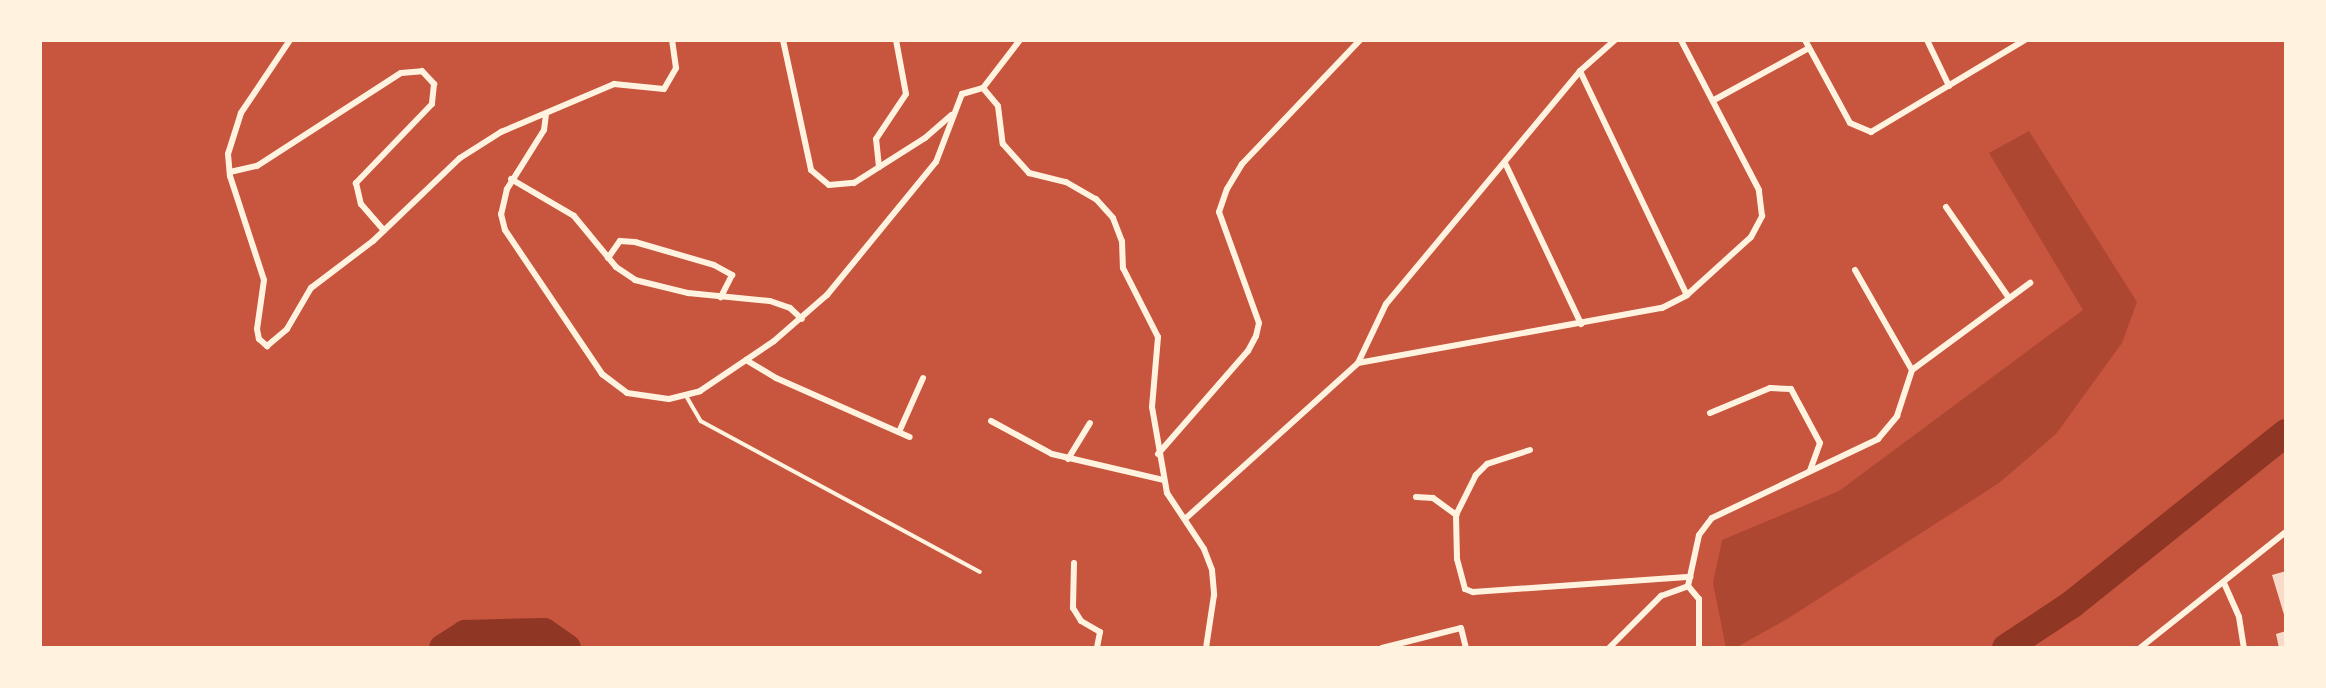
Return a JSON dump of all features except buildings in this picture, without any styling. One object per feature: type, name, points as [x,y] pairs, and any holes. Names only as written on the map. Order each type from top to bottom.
[{"type":"street","points":[[290,40],[241,113],[231,136],[230,172],[264,280],[257,329],[259,340],[267,346],[287,329],[311,288],[384,230],[479,144],[614,84],[664,89],[676,68],[672,40]]},
{"type":"street","points":[[783,40],[811,170],[828,185],[840,187],[879,167],[951,115]]},
{"type":"street","points":[[879,167],[876,139],[906,94],[896,40]]},
{"type":"street","points":[[546,114],[537,144],[511,179],[501,214],[505,230],[590,361],[615,386],[640,398],[686,395],[700,391],[802,319],[922,182],[945,145],[951,115],[962,94],[983,88],[1020,40]]},
{"type":"street","points":[[1158,454],[1248,351],[1256,336],[1259,323],[1219,212],[1227,189],[1242,164],[1360,40]]},
{"type":"street","points":[[1185,519],[1358,363],[1386,304],[1506,165],[1580,71],[1615,40]]},
{"type":"street","points":[[1358,363],[1662,308],[1687,295],[1751,237],[1762,216],[1759,190],[1681,40]]},
{"type":"street","points":[[1805,40],[1850,122],[1859,130],[1871,132],[2025,40]]},
{"type":"street","points":[[1927,40],[1949,86]]},
{"type":"street","points":[[1714,100],[1809,48]]},
{"type":"street","points":[[230,172],[257,166],[401,73],[422,71],[434,84],[432,104],[356,183],[361,204],[384,230]]},
{"type":"street","points":[[1580,71],[1687,295]]},
{"type":"street","points":[[983,88],[998,106],[1003,144],[1029,173],[1066,182],[1096,199],[1113,218],[1122,241],[1123,268],[1158,337],[1152,407],[1158,454],[1167,493],[1185,519],[1212,570],[1214,595],[1206,648]]},
{"type":"street","points":[[1506,165],[1581,324]]},
{"type":"street","points":[[511,179],[574,216],[608,258],[635,280],[721,297],[770,301],[790,308],[802,319]]},
{"type":"street","points":[[1945,207],[2009,298]]},
{"type":"street","points":[[608,258],[620,241],[635,242],[714,265],[732,275],[721,297]]},
{"type":"street","points":[[1855,270],[1912,370]]},
{"type":"street","points":[[1688,586],[1699,535],[1712,518],[1809,472],[1889,429],[1912,370],[2031,282]]},
{"type":"street","points":[[746,360],[776,379],[910,438]]},
{"type":"street","points":[[899,432],[923,378]]},
{"type":"street","points":[[1710,413],[1770,388],[1791,389],[1820,443],[1809,472]]},
{"type":"street","points":[[991,421],[1069,459],[1164,480]]},
{"type":"street","points":[[1069,459],[1090,423]]},
{"type":"street","points":[[1530,450],[1487,464],[1476,475],[1456,514],[1460,576],[1465,589],[1473,592],[1690,577]]},
{"type":"street","points":[[1416,497],[1433,498],[1456,514]]},
{"type":"street","points":[[2143,647],[2286,532]]},
{"type":"street","points":[[1074,564],[1073,608],[1081,621],[1100,632],[1097,648]]},
{"type":"street","points":[[2224,583],[2239,617],[2244,648]]},
{"type":"street","points":[[1688,586],[1699,599],[1698,646]]},
{"type":"street","points":[[1609,648],[1661,596],[1688,586]]},
{"type":"street","points":[[1382,648],[1461,628],[1466,648]]},
{"type":"lane","points":[[686,395],[701,421],[980,572]]},
{"type":"shaded area","points":[[2029,131],[2137,302],[2122,343],[2056,434],[1999,483],[1787,619],[1735,648],[1726,648],[1713,583],[1722,540],[1839,491],[2083,310],[1989,153]]},
{"type":"waterway","points":[[2006,648],[2071,605],[2286,433]]},
{"type":"waterway","points":[[443,648],[465,634],[544,632],[567,648]]}]
